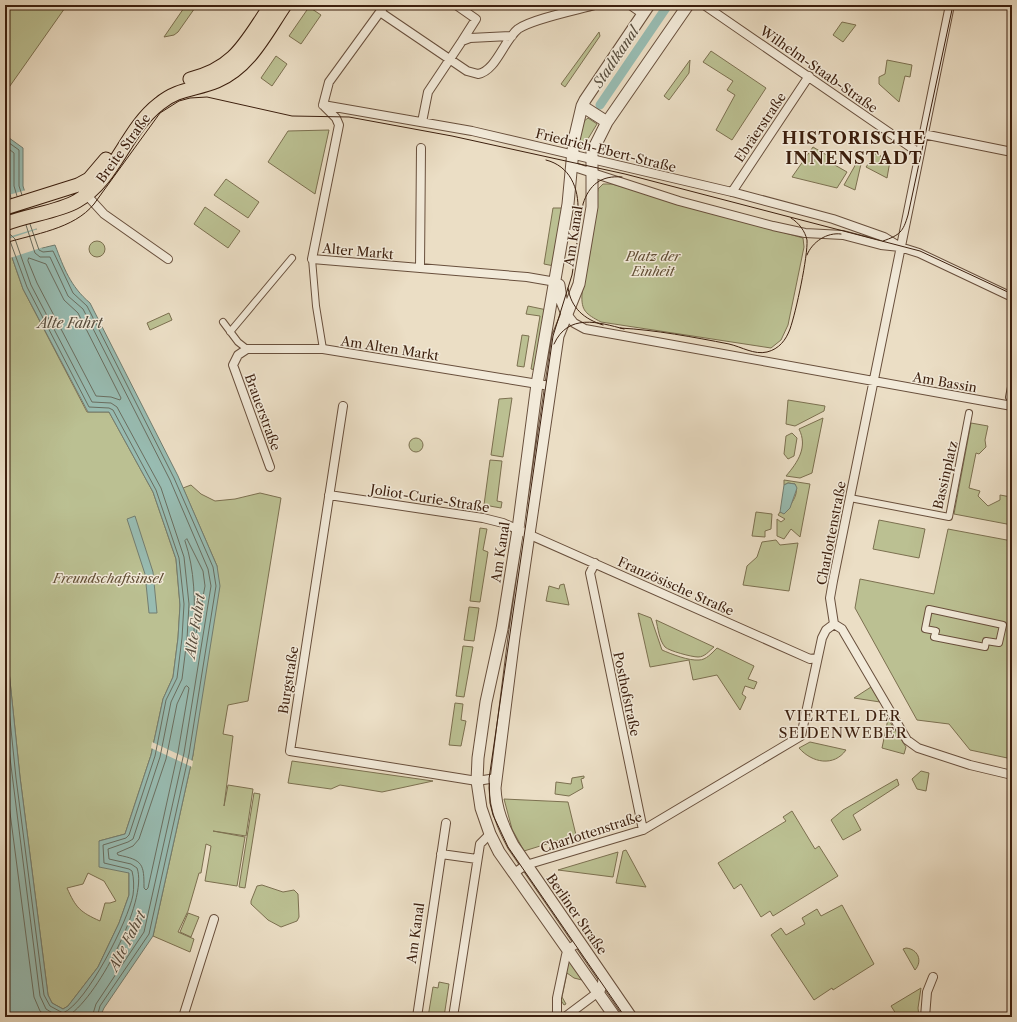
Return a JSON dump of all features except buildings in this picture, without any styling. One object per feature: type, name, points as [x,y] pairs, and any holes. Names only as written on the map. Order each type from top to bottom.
[{"type":"main road","name":"Breite Straße","points":[[5,224],[73,203],[78,189],[99,168],[137,115],[152,98],[177,83],[219,70],[235,58],[271,5]]},
{"type":"main road","name":"Breite Straße","points":[[5,208],[41,197],[78,189],[100,181],[151,110],[175,93],[217,81],[238,69],[247,61],[285,5]]},
{"type":"street","points":[[422,122],[428,92],[476,19],[456,5]]},
{"type":"street","points":[[312,259],[339,126],[336,118],[323,105],[329,82],[382,8],[471,73],[480,73],[489,68],[512,36],[526,24],[595,5]]},
{"type":"street","points":[[630,5],[646,9]]},
{"type":"street","points":[[592,160],[592,152],[607,122],[688,5]]},
{"type":"street","name":"Wilhelm-Staab-Straße","points":[[704,5],[919,153]]},
{"type":"street","name":"Charlottenstraße","points":[[514,873],[526,865],[643,830],[801,736],[817,658],[826,630],[834,624],[830,598],[919,153],[949,16],[950,5]]},
{"type":"street","name":"Charlottenstraße","points":[[949,16],[954,5]]},
{"type":"street","name":"Am Kanal","points":[[502,826],[496,804],[496,778],[524,532],[537,384],[568,204],[572,154],[582,106],[589,92],[646,9]]},
{"type":"street","points":[[462,41],[470,38],[512,36]]},
{"type":"street","name":"Ebräerstraße","points":[[732,192],[809,76]]},
{"type":"street","name":"Friedrich-Ebert-Straße","points":[[323,105],[472,131],[732,192],[833,218],[884,237],[900,247]]},
{"type":"street","points":[[582,106],[607,122]]},
{"type":"street","points":[[923,134],[1012,152]]},
{"type":"street","points":[[420,268],[422,148]]},
{"type":"street","name":"Am Kanal","points":[[490,834],[481,808],[477,780],[486,702],[524,532],[558,336],[580,280],[592,207],[592,160]]},
{"type":"street","name":"Friedrich-Ebert-Straße","points":[[570,171],[593,173],[679,201],[780,228],[805,233],[843,235],[881,245],[900,247],[919,253],[1012,296]]},
{"type":"street","points":[[78,189],[104,214],[168,260]]},
{"type":"street","points":[[230,332],[292,258]]},
{"type":"street","name":"Alter Markt","points":[[323,349],[316,306],[312,259],[527,277],[556,277]]},
{"type":"street","name":"Am Kanal","points":[[556,277],[561,299],[567,314]]},
{"type":"street","points":[[567,314],[574,323],[585,329],[874,381]]},
{"type":"street","points":[[223,322],[230,332],[247,349]]},
{"type":"street","name":"Am Alten Markt","points":[[247,349],[323,349],[550,386]]},
{"type":"street","name":"Brauerstraße","points":[[247,349],[238,355],[233,365],[270,467]]},
{"type":"street","name":"Am Bassin","points":[[874,381],[1010,406]]},
{"type":"street","points":[[1010,406],[1009,397],[1012,382]]},
{"type":"street","name":"Burgstraße","points":[[343,406],[290,751],[477,780],[496,778]]},
{"type":"street","name":"Bassinplatz","points":[[850,498],[949,517],[969,412]]},
{"type":"street","name":"Joliot-Curie-Straße","points":[[329,495],[483,518],[524,532]]},
{"type":"street","name":"Französische Straße","points":[[524,532],[810,659],[817,658]]},
{"type":"street","name":"Posthofstraße","points":[[595,563],[590,573],[643,830]]},
{"type":"street","points":[[929,610],[1000,624],[1003,625],[999,643],[986,640],[985,647],[934,637],[936,631],[925,628],[929,610]]},
{"type":"street","points":[[834,624],[842,629],[907,740],[918,748],[970,765],[1012,775]]},
{"type":"street","name":"Am Kanal","points":[[417,1017],[446,823]]},
{"type":"street","points":[[453,1017],[480,844],[490,834],[502,826]]},
{"type":"street","name":"Berliner Straße","points":[[502,826],[526,865],[631,1017]]},
{"type":"street","name":"Berliner Straße","points":[[490,834],[514,873],[615,1017]]},
{"type":"street","points":[[442,854],[477,859]]},
{"type":"street","points":[[183,1017],[214,919]]},
{"type":"street","points":[[557,1017],[557,998],[568,950],[580,942]]},
{"type":"street","points":[[565,1017],[598,993],[602,988],[603,975]]},
{"type":"street","points":[[925,1017],[927,992],[933,977]]},
{"type":"green space","points":[[5,5],[67,5],[5,93]]},
{"type":"green space","points":[[186,5],[197,5],[178,32],[174,35],[164,37]]},
{"type":"green space","points":[[309,7],[321,15],[301,44],[289,36]]},
{"type":"green space","points":[[842,22],[856,25],[843,42],[833,35]]},
{"type":"green space","points":[[599,32],[600,36],[565,87],[561,84]]},
{"type":"green space","points":[[711,51],[766,88],[732,140],[716,130],[735,95],[727,90],[733,81],[703,62]]},
{"type":"green space","points":[[276,56],[287,64],[272,86],[261,78]]},
{"type":"green space","points":[[690,60],[689,73],[669,100],[664,96]]},
{"type":"green space","points":[[887,60],[912,65],[910,77],[905,76],[899,102],[879,84],[879,77],[885,74]]},
{"type":"green space","points":[[588,118],[597,124],[583,147],[578,145],[584,121]]},
{"type":"green space","points":[[329,130],[315,194],[268,162],[288,131]]},
{"type":"green space","points":[[813,147],[835,160],[833,164],[847,172],[837,188],[792,177]]},
{"type":"green space","points":[[877,152],[884,160],[885,158],[890,161],[887,178],[866,167]]},
{"type":"green space","points":[[857,162],[861,164],[855,190],[844,185]]},
{"type":"green space","points":[[226,179],[259,202],[248,218],[214,195]]},
{"type":"green space","name":"Platz der Einheit","points":[[603,184],[612,184],[803,238],[804,247],[788,325],[781,340],[771,348],[601,322],[588,314],[582,304],[582,294],[598,189]]},
{"type":"green space","points":[[205,207],[240,231],[228,248],[194,224]]},
{"type":"green space","points":[[553,208],[563,208],[554,266],[544,264]]},
{"type":"green space","name":"Freundschaftsinsel","points":[[5,237],[23,289],[87,412],[109,412],[153,492],[176,559],[180,605],[178,638],[173,677],[163,699],[151,755],[125,834],[99,841],[129,873],[129,895],[119,923],[98,967],[68,1006],[63,1009],[52,1003],[48,995],[20,777],[5,633]],"holes":[[[88,873],[104,881],[116,901],[105,903],[100,921],[79,909],[67,888],[83,884]]]},
{"type":"green space","points":[[94,241],[100,241],[105,246],[103,255],[100,257],[94,257],[89,252],[89,246]]},
{"type":"green space","points":[[528,306],[547,310],[536,370],[531,369],[540,316],[526,314]]},
{"type":"green space","points":[[169,313],[172,320],[150,330],[147,323]]},
{"type":"green space","points":[[522,335],[529,336],[524,367],[517,366]]},
{"type":"green space","points":[[512,398],[503,457],[491,455],[499,399]]},
{"type":"green space","points":[[788,400],[825,406],[824,411],[795,426],[786,424]]},
{"type":"green space","points":[[823,418],[812,473],[800,478],[786,476],[798,460],[802,448],[802,436],[799,429]]},
{"type":"green space","points":[[971,423],[988,426],[985,440],[986,447],[979,454],[976,453],[969,488],[980,491],[978,496],[988,506],[1000,500],[1000,495],[1011,497],[1012,493],[1012,525],[954,514]]},
{"type":"green space","points":[[792,433],[797,438],[794,456],[788,459],[784,454],[786,436]]},
{"type":"green space","points":[[413,438],[419,438],[423,442],[423,448],[419,452],[413,452],[409,448],[409,442]]},
{"type":"green space","points":[[490,460],[502,461],[497,501],[502,502],[501,508],[484,505]]},
{"type":"green space","points":[[784,480],[810,484],[800,537],[791,529],[784,539],[777,536],[777,519],[781,522],[785,519],[778,515],[780,512],[784,513],[794,500],[796,492],[795,484],[788,483],[784,485]]},
{"type":"green space","points":[[191,485],[201,494],[215,501],[235,499],[260,493],[281,498],[248,701],[228,705],[223,734],[233,736],[224,806],[228,785],[253,789],[246,836],[213,831],[245,837],[237,886],[205,881],[211,846],[206,844],[201,873],[199,873],[188,911],[178,932],[194,939],[190,952],[153,936],[193,755],[217,566],[183,488]]},
{"type":"green space","points":[[756,512],[772,514],[771,529],[765,531],[765,537],[752,536]]},
{"type":"green space","points":[[879,520],[925,529],[919,558],[873,549]]},
{"type":"green space","points":[[480,528],[487,529],[483,550],[488,552],[480,602],[470,601]]},
{"type":"green space","points":[[948,529],[1012,541],[1012,759],[970,750],[949,724],[917,720],[855,608],[860,579],[934,594]]},
{"type":"green space","points":[[776,540],[780,545],[798,543],[789,591],[743,585],[747,566],[757,557],[762,542]]},
{"type":"green space","points":[[564,584],[569,605],[546,601],[549,586],[559,589],[560,585]]},
{"type":"green space","points":[[469,607],[479,608],[474,641],[464,640]]},
{"type":"green space","points":[[638,613],[651,618],[662,650],[685,658],[702,660],[717,648],[754,666],[748,679],[757,682],[754,689],[745,686],[742,694],[746,697],[740,710],[717,675],[693,680],[689,660],[650,667]]},
{"type":"green space","points":[[656,620],[714,647],[705,655],[700,657],[681,654],[667,649],[661,641]]},
{"type":"green space","points":[[463,646],[473,647],[464,697],[456,696]]},
{"type":"green space","points":[[871,687],[880,702],[854,698]]},
{"type":"green space","points":[[455,703],[463,704],[461,720],[466,721],[461,746],[449,745]]},
{"type":"green space","points":[[888,719],[906,747],[904,754],[882,748]]},
{"type":"green space","points":[[810,742],[846,750],[835,759],[829,761],[816,760],[804,753],[799,748]]},
{"type":"green space","points":[[292,761],[433,781],[382,792],[340,785],[331,789],[288,783]]},
{"type":"green space","points":[[921,771],[929,773],[926,791],[917,789],[912,779]]},
{"type":"green space","points":[[584,776],[584,778],[581,779],[583,788],[569,796],[555,794],[556,782],[571,784],[572,778]]},
{"type":"green space","points":[[897,779],[899,785],[853,815],[861,830],[843,840],[831,820],[843,810]]},
{"type":"green space","points":[[254,793],[260,794],[245,888],[239,887]]},
{"type":"green space","points":[[504,799],[568,802],[576,835],[524,851],[512,829]]},
{"type":"green space","points":[[792,811],[815,849],[819,846],[838,876],[773,916],[770,911],[761,917],[741,884],[734,889],[718,863],[786,821],[783,817]]},
{"type":"green space","points":[[626,850],[646,887],[616,883],[623,851]]},
{"type":"green space","points":[[618,852],[613,877],[558,870]]},
{"type":"green space","points":[[262,885],[283,892],[294,890],[298,894],[299,917],[297,921],[281,927],[268,920],[251,904],[257,886]]},
{"type":"green space","points":[[842,905],[874,964],[833,990],[832,988],[814,1000],[771,935],[781,928],[786,935],[805,924],[802,918],[817,909],[821,916]]},
{"type":"green space","points":[[188,913],[199,917],[191,937],[180,932]]},
{"type":"green space","points":[[906,948],[914,951],[918,956],[919,963],[915,970],[903,949]]},
{"type":"green space","points":[[569,960],[582,980],[574,978],[567,973],[562,997],[566,1004],[564,1005],[560,999]]},
{"type":"green space","points":[[439,982],[449,984],[444,1017],[428,1017],[433,987],[438,988]]},
{"type":"green space","points":[[921,988],[918,1008],[919,1017],[898,1017],[891,1006]]},
{"type":"water","name":"Alte Fahrt","points":[[5,135],[23,148],[23,186],[42,248],[55,245],[65,269],[77,290],[90,303],[178,476],[217,566],[220,586],[193,755],[153,936],[104,1008],[100,1017],[5,1017],[5,633],[20,777],[48,995],[52,1003],[63,1009],[68,1006],[98,967],[119,923],[129,895],[129,873],[99,867],[99,841],[125,834],[151,755],[163,699],[173,677],[178,638],[180,605],[176,559],[153,492],[109,412],[88,412],[23,289],[5,237]]},
{"type":"water","points":[[788,483],[795,484],[797,488],[790,508],[784,514],[780,512],[784,485]]},
{"type":"water","points":[[135,516],[153,572],[157,613],[149,613],[145,574],[127,519]]},
{"type":"pier","points":[[26,190],[38,228],[5,238],[5,196]]},
{"type":"pier","points":[[38,229],[43,246],[56,243],[10,258],[5,240]]},
{"type":"pier","points":[[152,742],[193,761],[192,767],[151,748]]},
{"type":"waterway","name":"Stadtkanal","points":[[600,105],[668,5]]},
{"type":"tram line","points":[[883,241],[897,235],[900,232],[908,215],[953,5]]},
{"type":"tram line","points":[[5,243],[53,230],[65,225],[86,212],[94,204],[160,113],[179,101],[190,98],[207,97],[292,116],[349,117],[452,136],[625,174],[920,251],[1012,294]]},
{"type":"tram line","points":[[546,160],[561,167],[571,179],[577,194],[578,211]]},
{"type":"tram line","points":[[622,177],[602,180],[592,187],[586,197],[583,204],[572,275],[553,336],[489,779],[490,803],[493,815],[508,847],[625,1017]]},
{"type":"tram line","points":[[620,328],[688,336],[729,344],[762,353],[775,349],[784,340],[790,329],[806,258],[807,240],[805,233],[797,222],[791,218]]},
{"type":"tram line","points":[[807,255],[812,246],[825,236],[841,234]]},
{"type":"tram line","points":[[568,288],[575,307],[590,320],[603,325]]},
{"type":"tram line","points":[[554,344],[560,334],[567,328],[584,322],[594,322],[624,329]]},
{"type":"district","name":"HISTORISCHE INNENSTADT","points":[[854,148]]},
{"type":"district","name":"VIERTEL DER SEIDENWEBER","points":[[843,724]]}]
